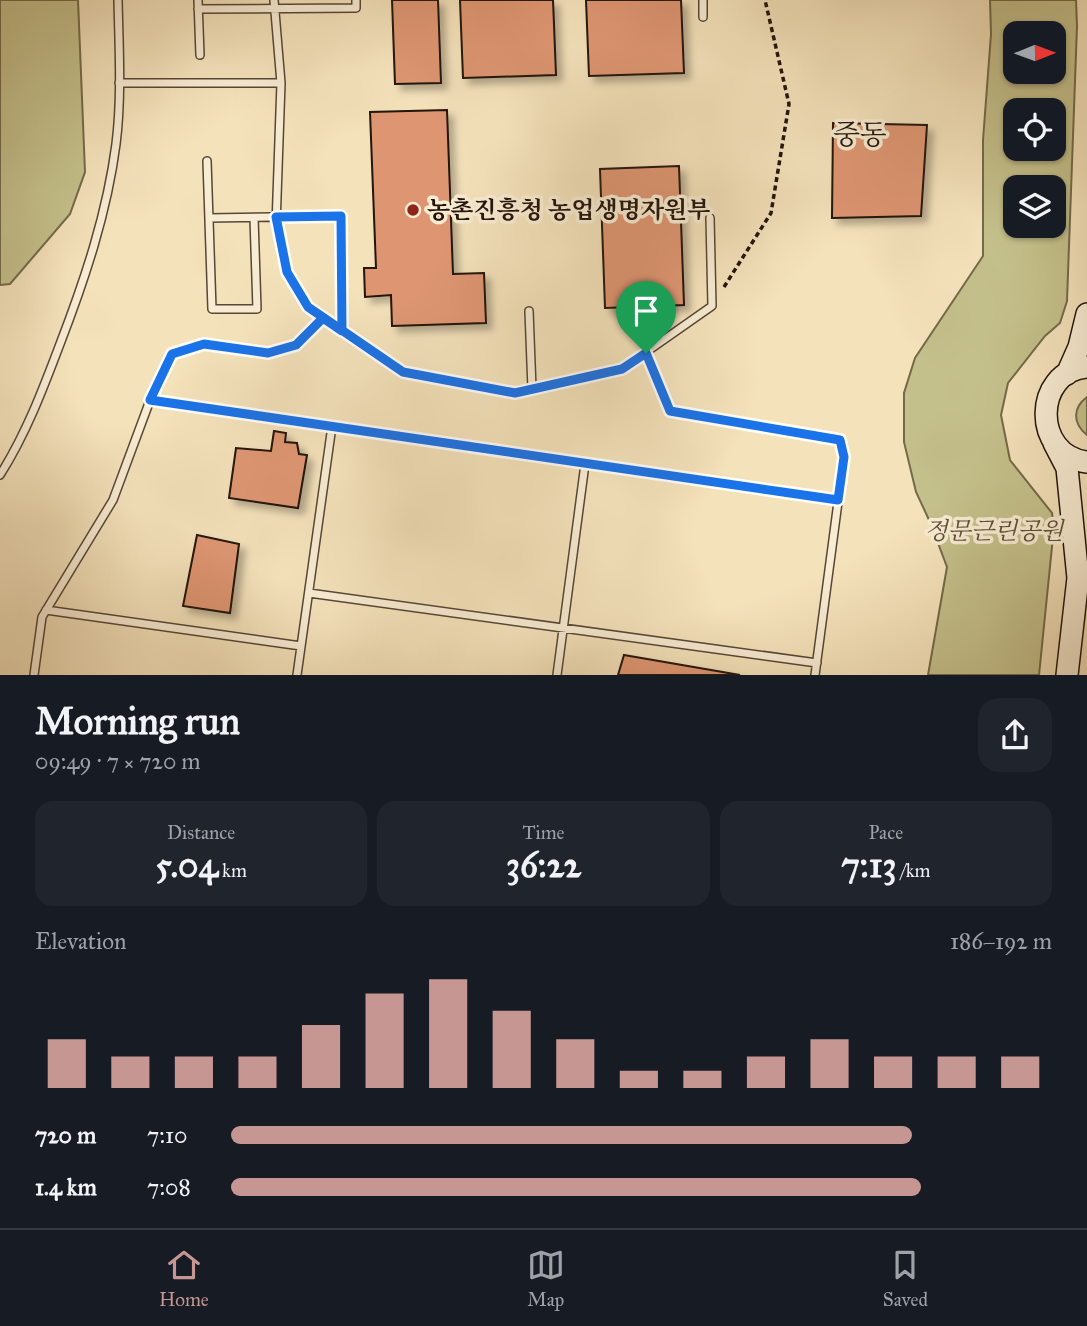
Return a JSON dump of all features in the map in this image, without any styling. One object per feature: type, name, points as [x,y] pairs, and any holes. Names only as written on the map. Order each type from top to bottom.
[{"type":"street","points":[[1067,675],[1078,578],[1067,468],[1047,429],[1047,405],[1056,384],[1077,371],[1079,347],[1087,314]]},
{"type":"street","points":[[1055,443],[1066,454],[1087,462]]},
{"type":"street","points":[[1078,578],[1087,553]]},
{"type":"lane","points":[[0,475],[16,450],[41,394],[75,305],[107,204],[116,142],[120,83],[117,0]]},
{"type":"lane","points":[[198,0],[200,55]]},
{"type":"lane","points":[[248,0],[248,9]]},
{"type":"lane","points":[[198,9],[248,9],[274,4],[356,8],[356,0]]},
{"type":"lane","points":[[703,0],[703,18]]},
{"type":"lane","points":[[274,4],[281,83],[276,217],[287,272],[308,307],[403,372],[515,393],[622,369],[712,306],[710,218]]},
{"type":"lane","points":[[120,83],[281,83]]},
{"type":"lane","points":[[207,161],[212,309],[257,309],[254,218]]},
{"type":"lane","points":[[209,218],[341,216],[342,331]]},
{"type":"lane","points":[[529,311],[532,390]]},
{"type":"lane","points":[[34,675],[41,617],[113,500],[150,400],[172,354],[204,344],[268,353],[296,345],[323,318]]},
{"type":"lane","points":[[646,353],[670,411],[840,440],[844,457],[815,675]]},
{"type":"lane","points":[[150,400],[838,500]]},
{"type":"lane","points":[[297,675],[332,426]]},
{"type":"lane","points":[[557,675],[585,464]]},
{"type":"lane","points":[[309,593],[817,663]]},
{"type":"lane","points":[[46,610],[301,646]]},
{"type":"path","points":[[712,306],[771,213],[789,104],[765,0]]},
{"type":"green space","points":[[0,0],[78,0],[85,172],[70,214],[10,284],[0,285]]},
{"type":"green space","name":"정문근린공원","points":[[990,0],[1076,0],[1067,301],[1060,323],[1045,336],[1008,383],[1001,415],[1010,460],[1052,513],[1054,527],[1039,675],[928,675],[947,567],[916,492],[904,442],[904,393],[915,358],[983,256],[983,140],[991,34]]},
{"type":"green space","points":[[1087,397],[1087,435],[1079,426],[1076,416],[1079,406]]},
{"type":"building","points":[[392,0],[438,0],[441,83],[395,84]]},
{"type":"building","points":[[460,0],[553,0],[556,75],[463,78]]},
{"type":"building","points":[[586,0],[681,0],[684,73],[589,76]]},
{"type":"building","points":[[447,110],[453,274],[484,273],[486,323],[392,326],[391,295],[365,297],[364,268],[376,268],[370,112]]},
{"type":"building","points":[[833,123],[927,125],[921,216],[832,218]]},
{"type":"building","points":[[679,166],[684,305],[605,308],[600,169]]},
{"type":"building","points":[[274,431],[286,433],[285,442],[297,443],[299,454],[307,455],[298,508],[229,498],[236,448],[271,451]]},
{"type":"building","points":[[197,535],[239,544],[230,613],[183,606]]},
{"type":"building","points":[[624,655],[740,675],[618,675]]},
{"type":"place","name":"농촌진흥청 농업생명자원부","points":[[413,210]]},
{"type":"district","name":"중동","points":[[860,134]]},
{"type":"route","points":[[646,353],[622,369],[515,393],[403,372],[342,331],[308,307],[287,272],[276,217],[341,216],[342,331],[323,318],[296,345],[268,353],[204,344],[172,354],[150,400],[838,500],[844,457],[840,440],[670,411],[646,353]]}]
